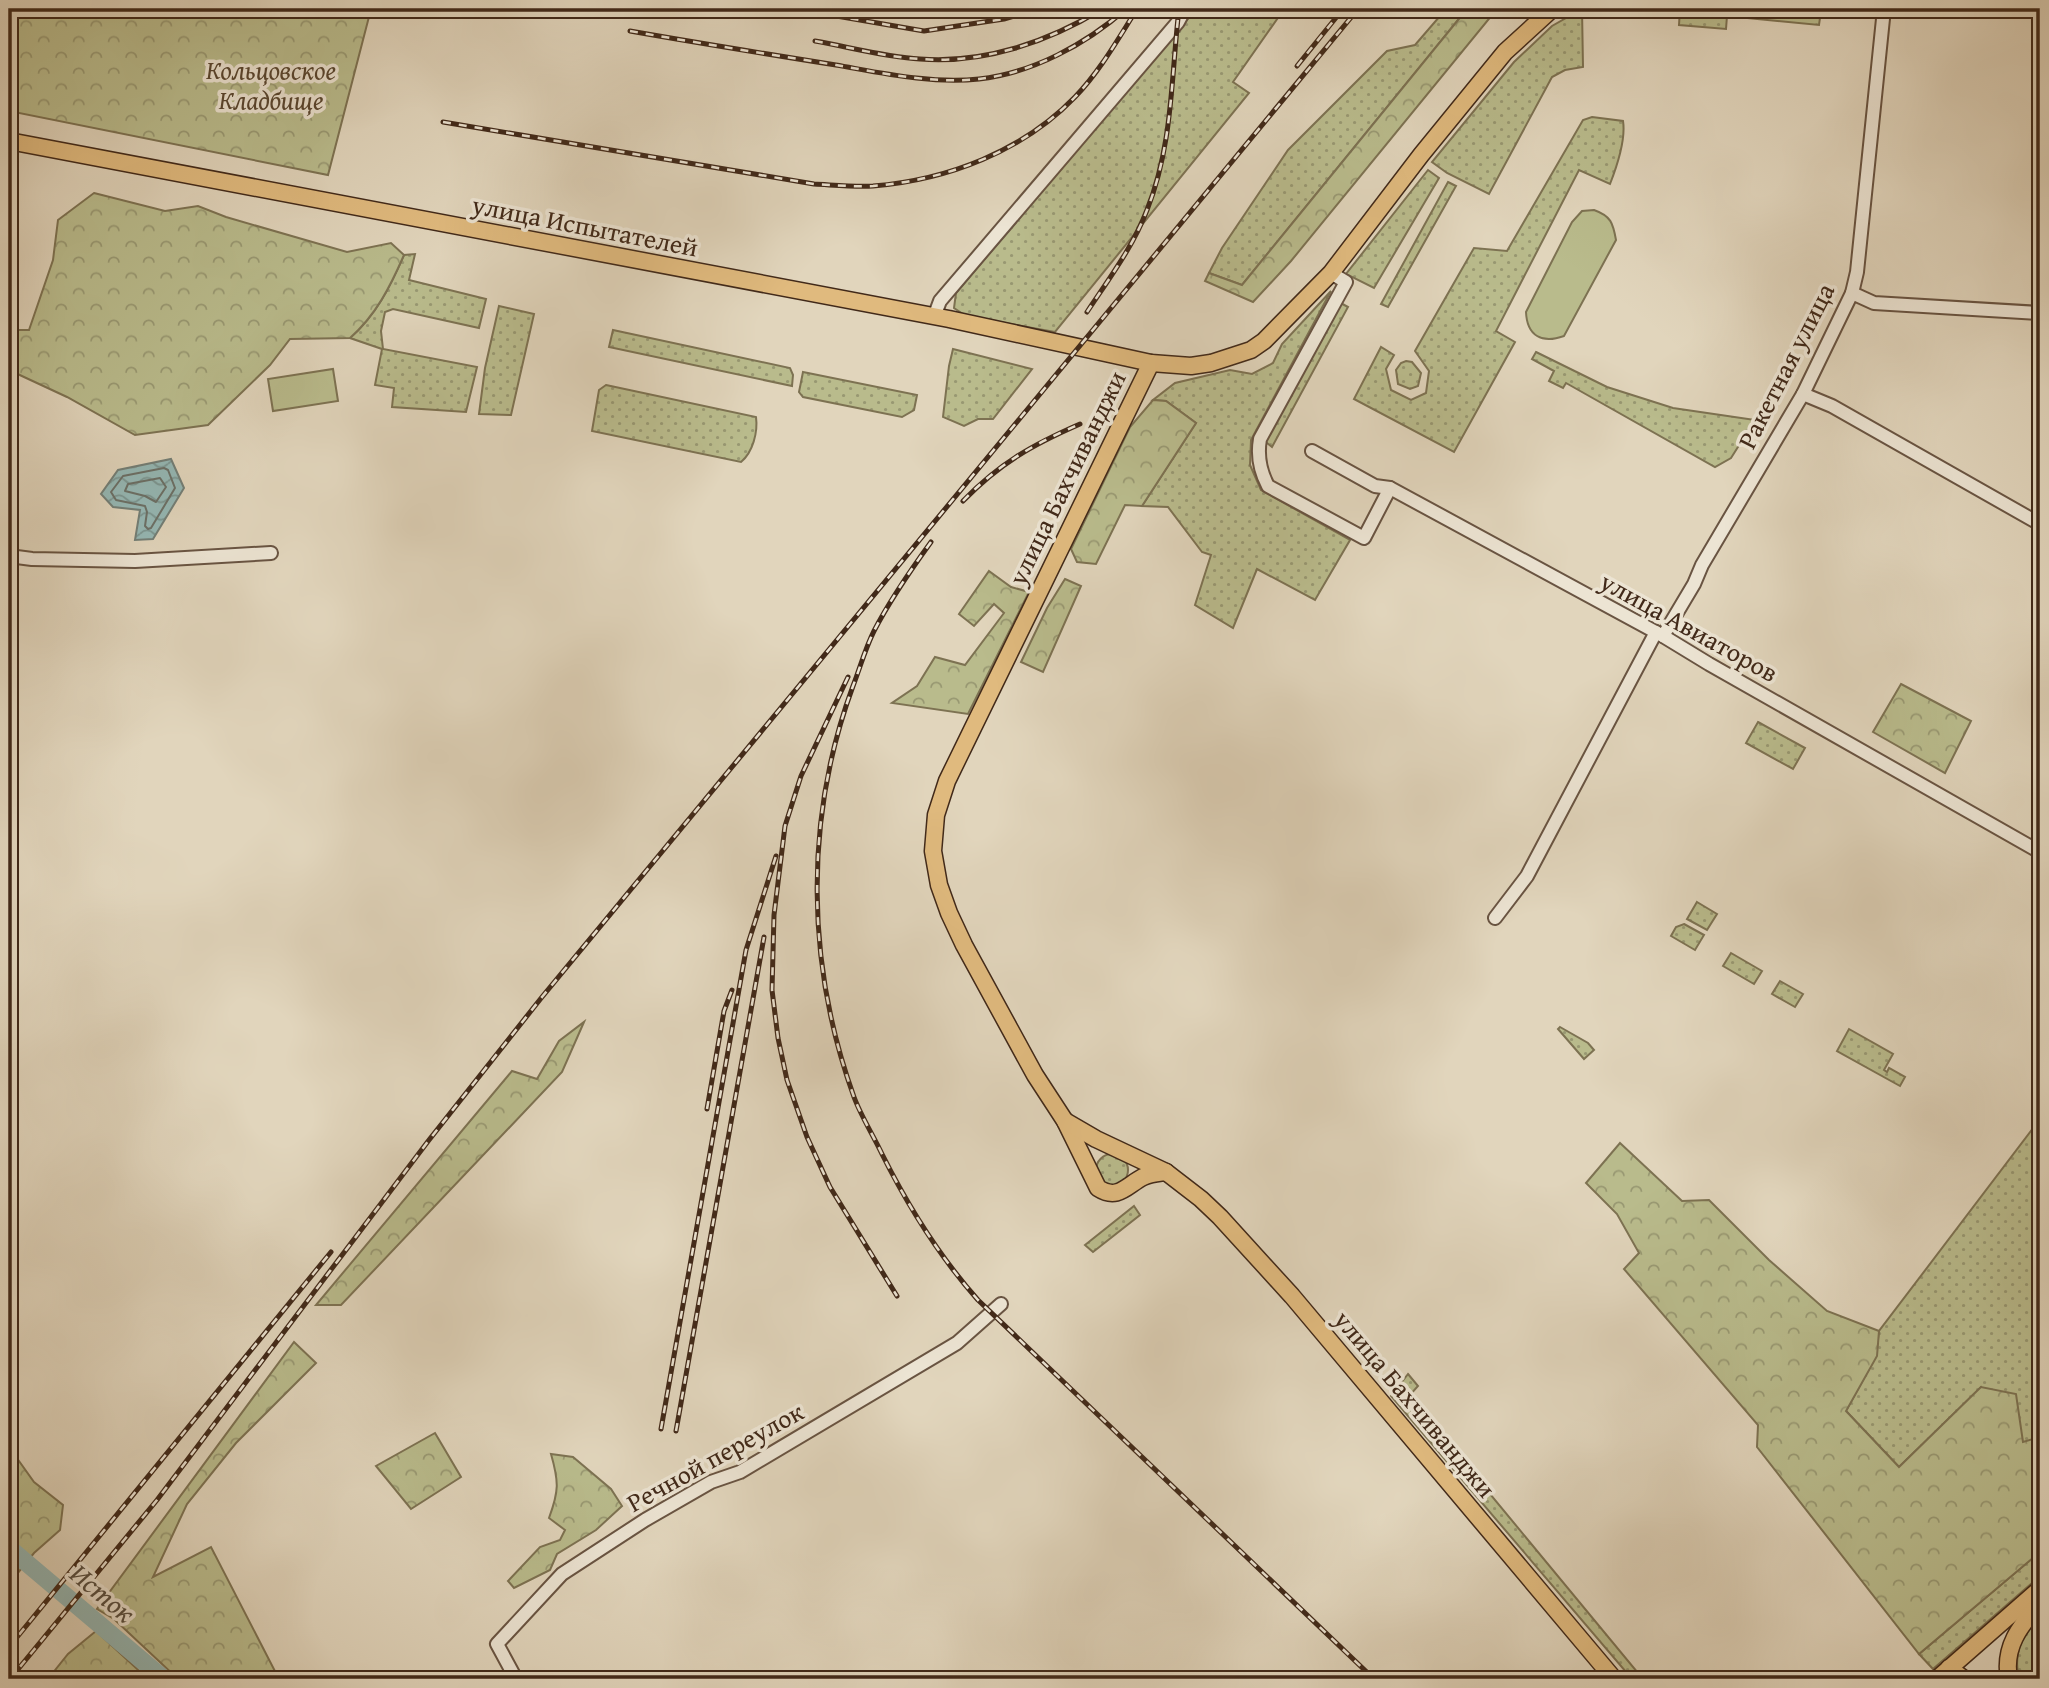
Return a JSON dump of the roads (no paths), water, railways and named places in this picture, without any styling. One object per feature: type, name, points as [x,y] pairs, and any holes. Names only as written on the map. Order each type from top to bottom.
[{"type":"main road","name":"улица Бахчиванджи","points":[[1166,1172],[1153,1173],[1120,1192],[1104,1192],[1098,1188],[1065,1121],[1003,1016],[949,913],[939,885],[933,851],[936,814],[947,780],[1151,363],[1191,366],[1211,363],[1251,350],[1264,341],[1331,273],[1421,155],[1505,52],[1552,9]]},
{"type":"main road","points":[[2034,9],[2040,9]]},
{"type":"main road","name":"улица Испытателей","points":[[9,141],[934,317],[1151,363]]},
{"type":"main road","name":"улица Бахчиванджи","points":[[1065,1121],[1166,1172],[1220,1217],[1292,1296],[1614,1679]]},
{"type":"main road","points":[[1090,1171],[1091,1163],[1101,1152],[1118,1149]]},
{"type":"main road","points":[[1133,1157],[1137,1164],[1137,1181]]},
{"type":"main road","points":[[1943,1674],[2040,1588]]},
{"type":"main road","points":[[2009,1679],[2007,1660],[2013,1639],[2040,1603]]},
{"type":"main road","points":[[1943,1674],[1964,1679]]},
{"type":"street","points":[[934,317],[940,301],[1178,22],[1185,9]]},
{"type":"street","name":"Ракетная улица","points":[[1495,918],[1527,876],[1659,634],[1694,584],[1702,565],[1803,394],[1852,293],[1857,272],[1884,9]]},
{"type":"street","points":[[1331,273],[1346,282],[1260,439],[1258,451],[1262,474],[1268,486],[1364,538],[1391,488]]},
{"type":"street","points":[[1852,293],[1874,303],[2040,313]]},
{"type":"street","points":[[1803,394],[1832,406],[2040,524]]},
{"type":"street","name":"улица Авиаторов","points":[[1312,452],[1375,486],[1391,488],[1659,634],[2040,852]]},
{"type":"street","points":[[9,556],[135,561],[271,552]]},
{"type":"street","name":"Речной переулок","points":[[516,1679],[497,1644],[562,1574],[689,1494],[711,1482],[740,1472],[908,1374],[957,1343],[1001,1304]]},
{"type":"water","points":[[171,459],[184,488],[153,539],[135,540],[140,510],[113,507],[101,494],[118,470]]},
{"type":"waterway","name":"Исток","points":[[9,1548],[164,1679]]},
{"type":"railway","points":[[819,13],[924,31],[1004,19],[1038,9]]},
{"type":"railway","points":[[815,41],[907,58],[968,58],[1038,41],[1102,9]]},
{"type":"railway","points":[[630,31],[889,74],[961,80],[999,76],[1058,55],[1094,34],[1126,9]]},
{"type":"railway","points":[[443,122],[814,184],[866,186],[901,183],[983,160],[1032,133],[1084,87],[1137,9]]},
{"type":"railway","points":[[1087,312],[1135,237],[1156,185],[1170,111],[1179,9]]},
{"type":"railway","points":[[1297,66],[1343,9]]},
{"type":"railway","points":[[10,1679],[157,1500],[429,1140],[542,997],[1358,9]]},
{"type":"railway","points":[[963,501],[1017,456],[1080,424]]},
{"type":"railway","points":[[931,542],[880,619],[871,638],[837,736],[826,788],[819,839],[817,892],[820,944],[838,1047],[854,1097],[914,1211],[937,1248],[978,1300],[1374,1679]]},
{"type":"railway","points":[[848,677],[801,776],[785,826],[774,915],[772,990],[787,1080],[807,1137],[830,1187],[897,1296]]},
{"type":"railway","points":[[661,1429],[746,950],[776,856]]},
{"type":"railway","points":[[676,1431],[764,937]]},
{"type":"railway","points":[[707,1109],[724,1011],[732,990]]},
{"type":"railway","points":[[9,1647],[331,1252]]},
{"type":"park label","name":"Кольцовское Кладбище","points":[[271,85]]}]
